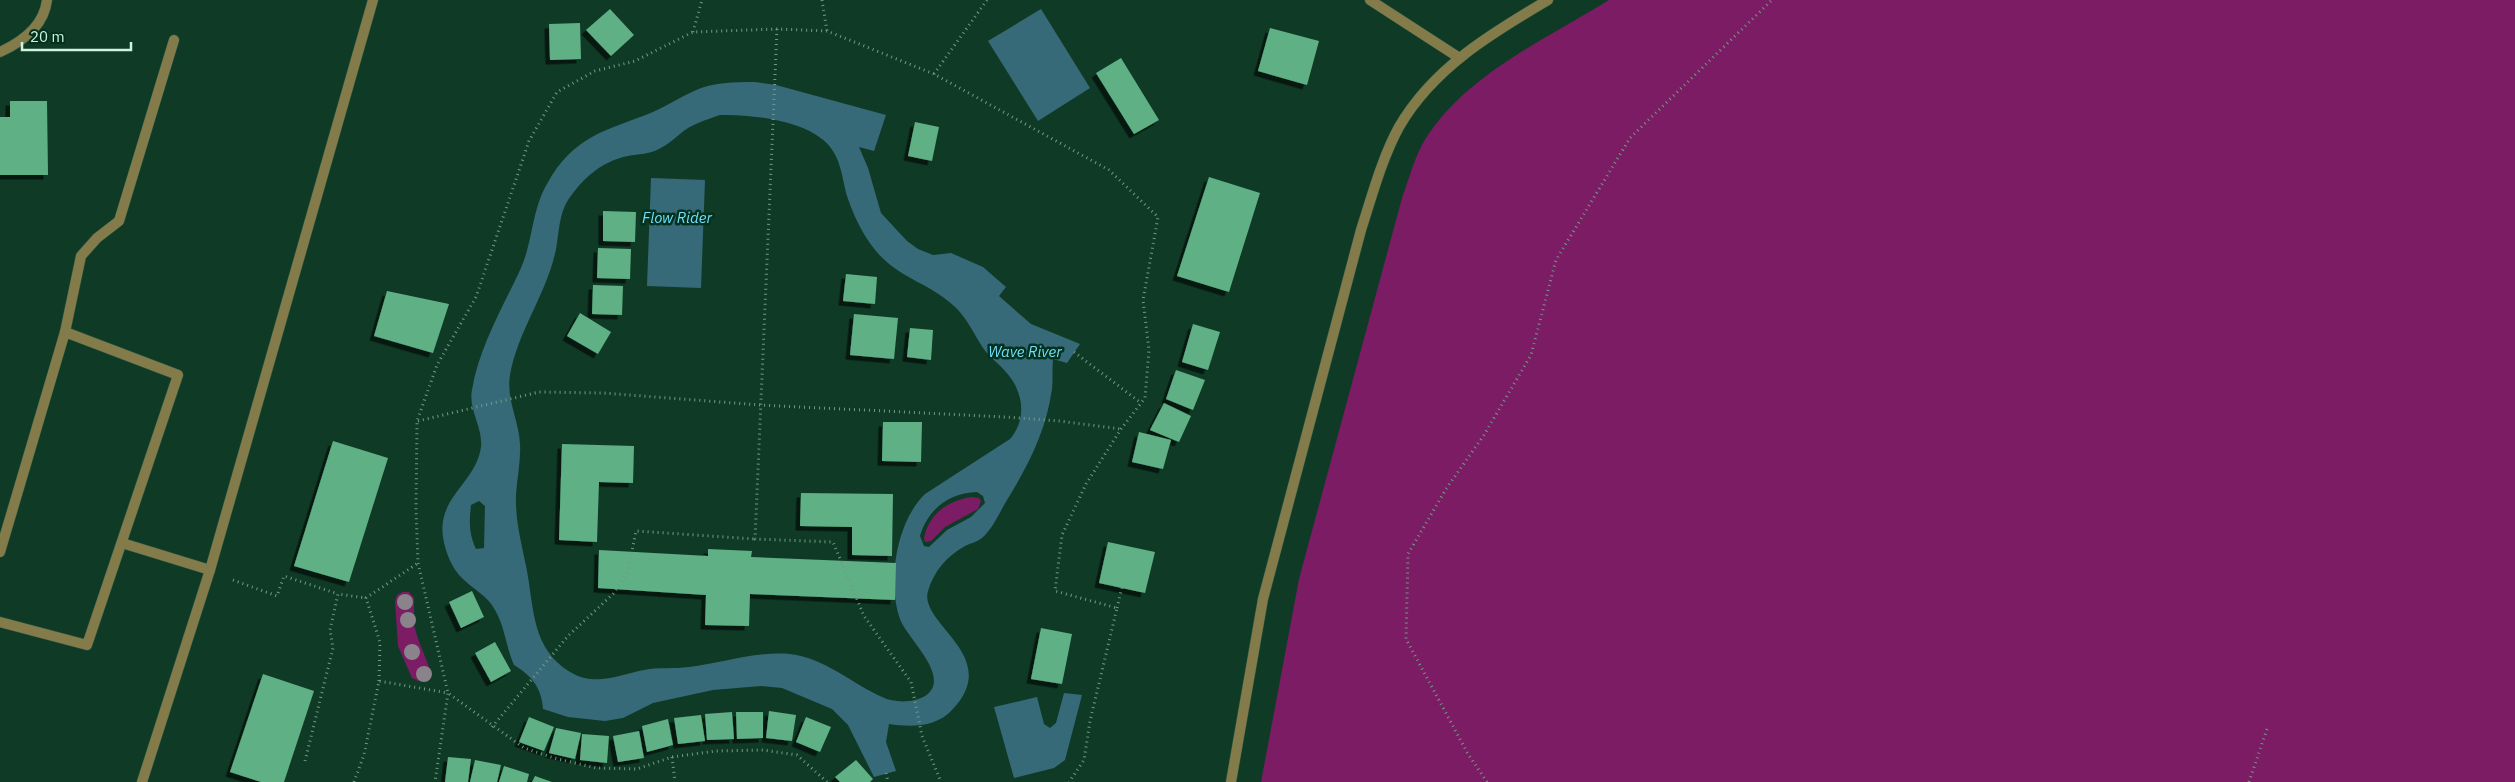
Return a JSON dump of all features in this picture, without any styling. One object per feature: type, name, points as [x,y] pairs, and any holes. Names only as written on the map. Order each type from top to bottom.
[{"type":"street","points":[[0,52],[18,44],[36,27],[47,0]]},
{"type":"street","points":[[142,782],[210,570],[373,0]]},
{"type":"street","points":[[1370,0],[1458,57]]},
{"type":"street","points":[[1231,782],[1262,599],[1361,230],[1379,176],[1399,127],[1424,90],[1458,57],[1548,0]]},
{"type":"street","points":[[0,552],[65,332],[82,256],[97,238],[119,221],[174,40]]},
{"type":"street","points":[[0,622],[87,645],[178,375],[65,332]]},
{"type":"street","points":[[122,544],[210,570]]},
{"type":"path","points":[[693,32],[702,0]]},
{"type":"path","points":[[822,0],[827,31]]},
{"type":"path","points":[[934,74],[986,0]]},
{"type":"path","points":[[1487,782],[1468,754],[1406,639],[1408,554],[1446,489],[1484,435],[1531,355],[1556,260],[1630,138],[1772,0]]},
{"type":"path","points":[[755,539],[760,405],[770,242],[777,29]]},
{"type":"path","points":[[435,782],[448,694],[418,564],[415,456],[418,421],[437,364],[476,298],[529,141],[557,92],[595,71],[635,61],[693,32],[777,29],[827,31],[934,74],[1108,170],[1158,217],[1142,300],[1149,350],[1144,398],[1121,429],[1086,484],[1062,534],[1055,591],[1117,608]]},
{"type":"path","points":[[1074,352],[1141,403]]},
{"type":"path","points":[[418,421],[448,412],[539,392],[602,393],[760,405],[1006,417],[1059,421],[1121,429]]},
{"type":"path","points":[[492,727],[568,636],[618,586],[628,571],[636,531],[833,542],[864,616],[911,682],[922,736],[941,782]]},
{"type":"path","points":[[210,570],[277,596],[284,576],[338,594],[366,598],[418,564]]},
{"type":"path","points":[[1069,782],[1084,760],[1090,722],[1122,588]]},
{"type":"path","points":[[305,761],[333,648],[330,630],[338,594]]},
{"type":"path","points":[[354,782],[364,755],[379,681],[380,642],[366,598]]},
{"type":"path","points":[[379,681],[448,694],[524,748],[596,768],[637,769],[672,757],[716,751],[763,750],[797,755],[828,782]]},
{"type":"path","points":[[2249,782],[2268,726]]},
{"type":"path","points":[[672,757],[675,782]]},
{"type":"path","points":[[886,773],[888,782]]},
{"type":"shaded area","points":[[1609,0],[2515,0],[2515,782],[1261,782],[1299,579],[1412,167],[1426,138],[1443,115],[1485,76],[1534,44]]},
{"type":"shaded area","points":[[971,497],[979,498],[981,501],[978,509],[945,527],[931,541],[925,542],[926,530],[940,510],[954,502]]},
{"type":"shaded area","points":[[409,592],[414,598],[414,625],[431,672],[430,678],[418,681],[412,678],[398,646],[395,602],[397,595]]},
{"type":"water","points":[[1041,9],[1090,88],[1038,121],[988,41]]},
{"type":"water","name":"Wave River","points":[[755,82],[776,85],[886,115],[874,151],[859,147],[868,168],[881,213],[907,241],[918,249],[933,255],[951,253],[983,267],[1006,287],[999,296],[1031,324],[1080,344],[1067,363],[1053,359],[1052,389],[1046,419],[1036,447],[993,525],[982,538],[965,546],[947,559],[934,577],[928,591],[928,603],[935,616],[965,657],[969,673],[965,691],[952,710],[938,720],[914,726],[889,724],[886,742],[896,771],[874,777],[848,725],[832,709],[782,688],[761,686],[713,690],[653,703],[623,718],[605,721],[568,717],[543,709],[538,688],[526,673],[514,665],[495,610],[484,596],[455,570],[447,554],[443,537],[443,523],[446,511],[451,500],[472,471],[478,460],[481,447],[480,432],[471,397],[475,374],[492,328],[525,258],[538,204],[557,168],[568,155],[592,137],[653,112],[689,93],[701,88],[724,83]],"holes":[[[720,115],[759,117],[787,123],[812,132],[822,139],[837,158],[847,196],[855,216],[872,246],[899,271],[955,306],[986,352],[1003,368],[1011,379],[1019,395],[1021,413],[1016,431],[1010,439],[925,494],[915,506],[901,536],[895,571],[894,588],[896,604],[904,627],[926,658],[934,679],[932,688],[925,696],[915,700],[887,699],[815,660],[790,654],[765,654],[689,667],[650,669],[607,679],[589,679],[570,672],[558,663],[548,652],[537,627],[519,533],[516,495],[520,444],[509,384],[519,343],[552,265],[565,205],[580,185],[602,166],[619,158],[655,151],[689,128]],[[977,492],[983,496],[985,503],[971,517],[947,530],[929,547],[924,546],[920,536],[934,510],[949,499]],[[479,501],[485,506],[484,548],[476,549],[472,538],[470,522],[471,505]]]},
{"type":"water","name":"Flow Rider","points":[[651,178],[705,180],[701,288],[647,286]]},
{"type":"water","points":[[1064,693],[1082,695],[1065,760],[1054,768],[1014,778],[994,707],[1037,697],[1044,724],[1050,728],[1056,723]]},
{"type":"building","points":[[610,9],[634,35],[611,56],[586,30]]},
{"type":"building","points":[[580,23],[581,59],[550,60],[549,24]]},
{"type":"building","points":[[1270,28],[1319,41],[1307,85],[1258,71]]},
{"type":"building","points":[[1121,58],[1159,120],[1134,134],[1096,73]]},
{"type":"building","points":[[10,101],[47,101],[48,175],[0,175],[0,117],[10,117]]},
{"type":"building","points":[[915,122],[939,127],[932,161],[908,156]]},
{"type":"building","points":[[1209,177],[1260,193],[1229,292],[1177,276]]},
{"type":"building","points":[[603,211],[636,212],[635,242],[603,241]]},
{"type":"building","points":[[598,248],[631,249],[630,279],[597,278]]},
{"type":"building","points":[[846,274],[877,277],[875,304],[843,301]]},
{"type":"building","points":[[593,285],[623,286],[622,315],[592,314]]},
{"type":"building","points":[[387,291],[449,304],[433,353],[374,336]]},
{"type":"building","points":[[580,313],[611,332],[598,354],[567,336]]},
{"type":"building","points":[[854,314],[898,318],[894,359],[850,355]]},
{"type":"building","points":[[1193,324],[1220,332],[1208,370],[1182,362]]},
{"type":"building","points":[[910,328],[933,330],[931,360],[907,357]]},
{"type":"building","points":[[1176,370],[1205,380],[1193,410],[1166,399]]},
{"type":"building","points":[[1164,403],[1191,416],[1179,442],[1150,430]]},
{"type":"building","points":[[883,422],[922,422],[921,462],[882,461]]},
{"type":"building","points":[[1139,432],[1171,440],[1163,469],[1132,462]]},
{"type":"building","points":[[333,441],[388,458],[349,582],[294,566]]},
{"type":"building","points":[[562,444],[634,446],[633,483],[599,482],[597,542],[559,540]]},
{"type":"building","points":[[801,493],[893,494],[892,556],[852,555],[852,527],[800,526]]},
{"type":"building","points":[[1108,542],[1155,552],[1145,593],[1099,583]]},
{"type":"building","points":[[708,549],[752,551],[751,557],[896,563],[895,600],[750,594],[749,626],[705,625],[706,595],[598,588],[599,550],[708,556]]},
{"type":"building","points":[[472,591],[484,617],[461,628],[449,602]]},
{"type":"building","points":[[1041,628],[1072,634],[1062,684],[1031,679]]},
{"type":"building","points":[[495,642],[511,671],[491,682],[475,653]]},
{"type":"building","points":[[263,674],[314,691],[284,782],[261,782],[230,772]]},
{"type":"building","points":[[769,711],[796,715],[792,741],[766,738]]},
{"type":"building","points":[[732,712],[734,739],[707,740],[705,714]]},
{"type":"building","points":[[736,712],[763,712],[763,738],[737,739]]},
{"type":"building","points":[[701,715],[705,741],[678,744],[674,718]]},
{"type":"building","points":[[529,717],[554,727],[544,751],[519,742]]},
{"type":"building","points":[[806,717],[831,727],[820,752],[796,742]]},
{"type":"building","points":[[668,719],[673,745],[647,752],[642,726]]},
{"type":"building","points":[[556,728],[581,733],[575,759],[549,753]]},
{"type":"building","points":[[639,731],[644,758],[618,762],[613,736]]},
{"type":"building","points":[[582,734],[609,736],[607,763],[580,760]]},
{"type":"building","points":[[448,757],[471,759],[468,782],[445,782]]},
{"type":"building","points":[[475,760],[501,765],[497,782],[470,782]]},
{"type":"building","points":[[856,760],[873,779],[870,782],[840,782],[835,777]]},
{"type":"building","points":[[504,766],[529,774],[527,782],[499,782]]},
{"type":"building","points":[[535,776],[552,782],[532,782]]}]
